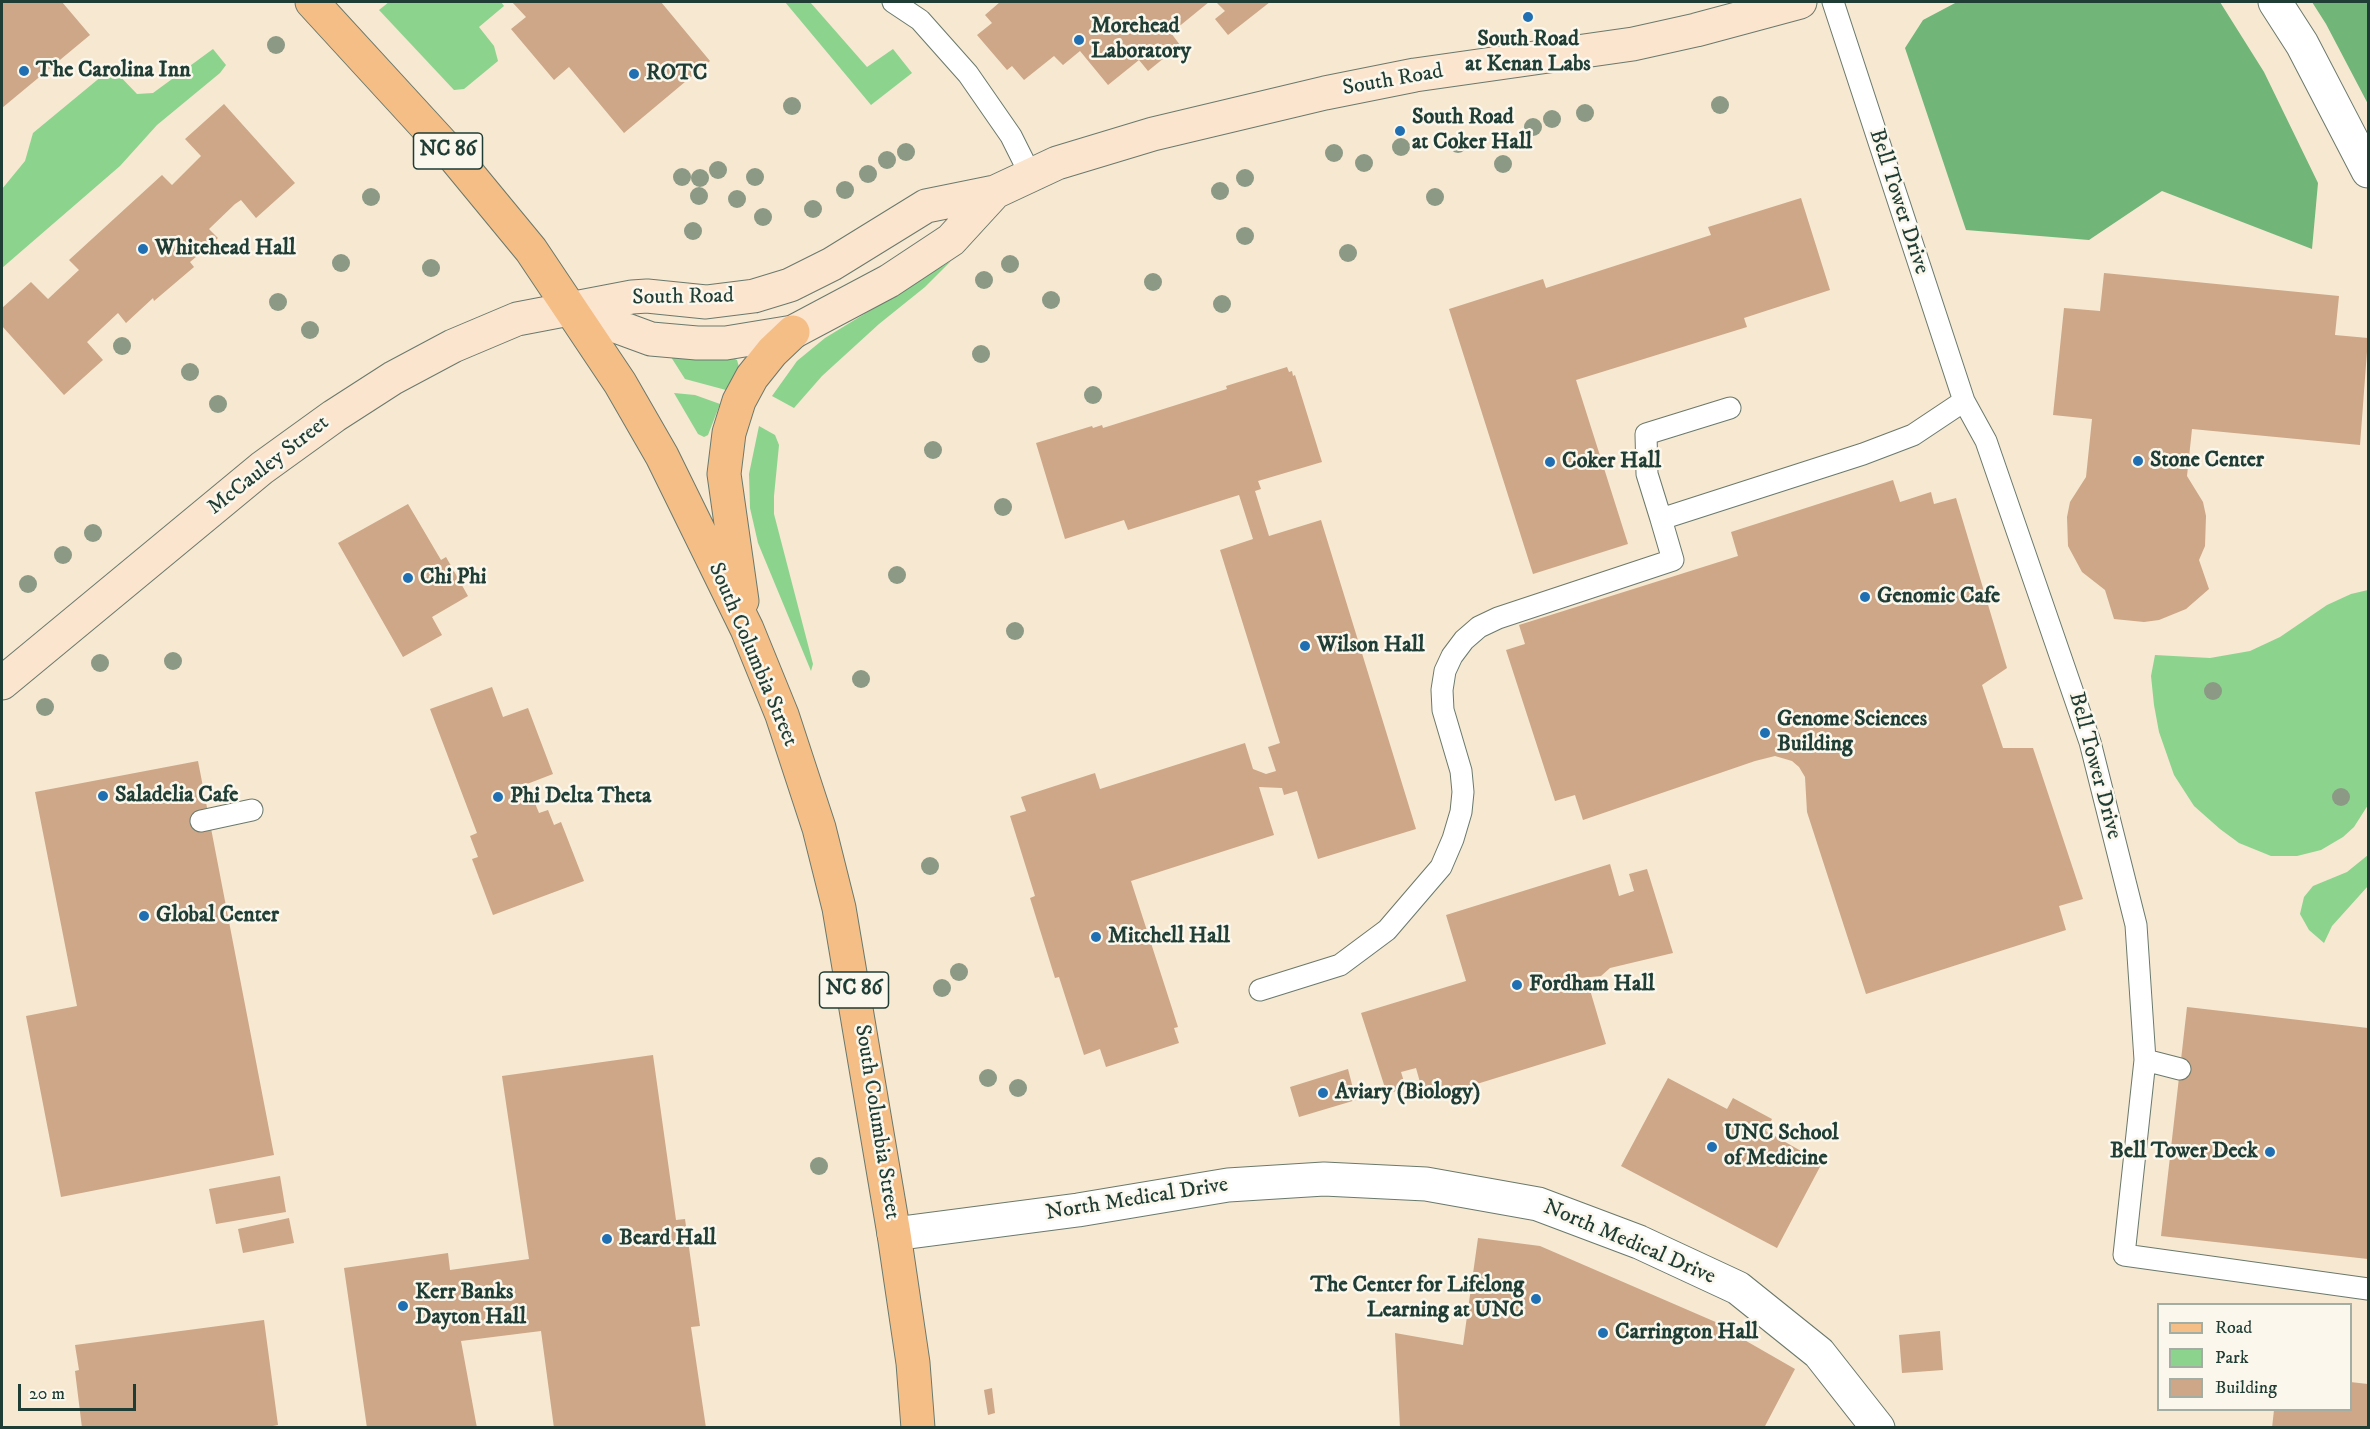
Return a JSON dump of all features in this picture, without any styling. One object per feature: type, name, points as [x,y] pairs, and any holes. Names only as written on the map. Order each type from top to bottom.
[{"type":"main road","name":"South Columbia Street","points":[[312,2],[493,203],[531,250],[620,383],[662,456],[747,629],[782,715],[819,828],[839,908],[894,1234],[913,1363],[918,1428]]},
{"type":"main road","name":"South Road","points":[[572,310],[632,297],[706,302],[754,296],[790,285],[832,264],[926,206],[995,192],[1030,174],[1078,156],[1153,134],[1325,93],[1415,75],[1633,44],[1800,2]]},
{"type":"main road","name":"South Road","points":[[572,310],[651,339],[726,343],[793,332],[889,281],[951,240],[995,192]]},
{"type":"main road","name":"McCauley Street","points":[[2,683],[262,468],[334,416],[393,378],[494,328],[517,319],[572,310]]},
{"type":"main road","points":[[747,629],[724,474],[729,433],[739,401],[752,377],[772,352],[793,332]]},
{"type":"street","points":[[2275,2],[2302,44],[2368,171]]},
{"type":"street","name":"North Medical Drive","points":[[894,1234],[1078,1210],[1228,1185],[1324,1179],[1426,1184],[1538,1204],[1639,1242],[1738,1288],[1819,1353],[1878,1428]]},
{"type":"lane","points":[[893,2],[920,20],[968,74],[1011,136],[1030,174]]},
{"type":"lane","name":"Bell Tower Drive","points":[[1833,2],[1964,402],[1988,448],[2090,742],[2136,926],[2145,1060],[2124,1255],[2368,1289]]},
{"type":"lane","points":[[1661,519],[1852,458],[1912,435],[1964,402]]},
{"type":"lane","points":[[1260,990],[1340,965],[1386,930],[1441,867],[1461,812],[1463,792],[1461,771],[1443,710],[1442,690],[1445,671],[1464,640],[1479,627],[1498,618],[1673,560],[1647,474],[1646,434],[1730,408]]},
{"type":"lane","points":[[201,821],[252,810]]},
{"type":"lane","points":[[2145,1060],[2180,1069]]},
{"type":"green space","points":[[389,2],[501,2],[504,6],[479,27],[494,46],[498,61],[464,89],[454,90],[379,10]]},
{"type":"green space","points":[[785,2],[810,2],[867,67],[893,49],[912,73],[871,105]]},
{"type":"green space","points":[[1957,2],[2220,2],[2264,72],[2318,183],[2312,249],[2162,191],[2089,240],[1966,230],[1905,48],[1923,20]]},
{"type":"green space","points":[[2312,2],[2368,2],[2368,104],[2326,24]]},
{"type":"green space","points":[[213,49],[226,65],[220,73],[157,125],[120,166],[2,268],[2,189],[25,161],[33,133],[108,71],[114,70],[137,94],[153,93]]},
{"type":"green space","points":[[951,261],[925,287],[879,324],[822,376],[794,408],[772,396],[797,361],[825,338]]},
{"type":"green space","points":[[671,357],[733,358],[737,360],[739,367],[726,390],[685,379]]},
{"type":"green space","points":[[674,393],[695,395],[720,404],[708,435],[704,437],[698,434]]},
{"type":"green space","points":[[759,426],[775,435],[779,445],[774,514],[813,664],[811,671],[758,543],[750,508],[749,474]]},
{"type":"green space","points":[[2368,590],[2368,805],[2354,827],[2343,837],[2321,850],[2297,856],[2271,856],[2239,843],[2194,806],[2174,775],[2159,732],[2154,705],[2151,676],[2155,655],[2210,658],[2250,651],[2280,637],[2327,605],[2351,594]]},
{"type":"green space","points":[[2368,855],[2368,886],[2332,926],[2324,943],[2309,930],[2300,914],[2304,897],[2313,886],[2347,872]]},
{"type":"building","name":"The Carolina Inn","points":[[2,2],[62,2],[90,35],[2,108]]},
{"type":"building","name":"ROTC","points":[[512,2],[661,2],[710,61],[624,133],[569,67],[554,80],[511,29],[526,17]]},
{"type":"building","name":"Morehead Laboratory","points":[[1000,2],[1209,2],[1171,33],[1180,45],[1148,71],[1139,60],[1108,85],[1080,51],[1063,65],[1054,56],[1024,80],[1012,66],[1007,70],[977,35],[992,23],[985,15]]},
{"type":"building","name":"Morehead Laboratory","points":[[1216,2],[1270,2],[1228,35],[1215,19],[1225,11]]},
{"type":"building","name":"Whitehead Hall","points":[[224,104],[295,183],[256,218],[241,200],[235,204],[209,229],[218,238],[190,262],[194,267],[154,301],[153,298],[126,323],[118,313],[87,342],[103,360],[64,395],[2,326],[2,308],[31,282],[48,299],[79,270],[69,260],[162,175],[172,185],[201,156],[185,139]]},
{"type":"building","name":"Coker Hall","points":[[1801,198],[1830,290],[1744,318],[1747,327],[1576,380],[1628,544],[1533,574],[1449,309],[1543,279],[1546,288],[1711,235],[1708,227]]},
{"type":"building","name":"Stone Center","points":[[2104,273],[2339,296],[2335,335],[2368,338],[2360,445],[2192,429],[2187,476],[2203,502],[2206,516],[2205,546],[2199,560],[2209,589],[2186,609],[2159,620],[2144,622],[2114,619],[2105,590],[2082,572],[2068,546],[2067,517],[2070,502],[2086,477],[2092,419],[2053,415],[2064,308],[2100,311]]},
{"type":"building","name":"Wilson Hall","points":[[1287,367],[1289,372],[1292,371],[1293,376],[1295,375],[1322,462],[1258,481],[1261,489],[1255,491],[1269,536],[1321,520],[1416,829],[1318,859],[1297,791],[1284,795],[1282,788],[1259,787],[1274,835],[1131,881],[1178,1027],[1174,1028],[1179,1043],[1106,1067],[1100,1049],[1084,1055],[1059,977],[1055,978],[1030,898],[1035,896],[1010,816],[1026,811],[1021,797],[1095,773],[1100,789],[1245,743],[1253,769],[1266,774],[1276,771],[1268,747],[1280,743],[1220,550],[1253,539],[1239,495],[1128,530],[1124,520],[1065,539],[1036,443],[1092,426],[1093,428],[1102,425],[1103,428],[1227,389],[1226,386]]},
{"type":"building","name":"Genome Sciences Building","points":[[1893,480],[1900,502],[1931,492],[1934,504],[1956,498],[2007,668],[1982,685],[2003,748],[2033,748],[2083,899],[2059,906],[2066,930],[1866,994],[1807,812],[1805,777],[1799,767],[1792,761],[1775,756],[1583,820],[1575,795],[1555,801],[1506,650],[1525,644],[1519,625],[1738,556],[1731,532]]},
{"type":"building","name":"Chi Phi","points":[[408,504],[441,560],[446,557],[468,596],[432,617],[442,635],[403,657],[338,543]]},
{"type":"building","name":"Phi Delta Theta","points":[[492,687],[503,717],[528,708],[553,774],[527,784],[539,813],[548,810],[554,825],[561,822],[584,881],[493,915],[472,859],[478,857],[470,836],[477,833],[430,709]]},
{"type":"building","name":"Global Center","points":[[198,761],[274,1155],[61,1197],[26,1016],[77,1006],[35,792]]},
{"type":"building","name":"Fordham Hall","points":[[1610,864],[1619,896],[1634,891],[1629,874],[1647,869],[1673,953],[1610,968],[1601,976],[1580,978],[1584,992],[1590,990],[1606,1044],[1425,1100],[1416,1068],[1401,1072],[1406,1088],[1387,1094],[1361,1013],[1466,981],[1446,915]]},
{"type":"building","name":"Bell Tower Deck","points":[[2187,1007],[2368,1028],[2368,1259],[2161,1236]]},
{"type":"building","name":"Beard Hall","points":[[653,1055],[676,1220],[685,1219],[700,1326],[691,1327],[706,1428],[554,1428],[541,1331],[461,1341],[477,1428],[367,1428],[344,1268],[448,1253],[450,1270],[529,1259],[502,1076]]},
{"type":"building","name":"Aviary (Biology)","points":[[1348,1069],[1356,1100],[1299,1117],[1290,1087]]},
{"type":"building","name":"UNC School of Medicine","points":[[1668,1078],[1727,1109],[1733,1098],[1772,1119],[1766,1131],[1822,1163],[1777,1248],[1621,1166]]},
{"type":"building","points":[[280,1176],[286,1212],[216,1224],[209,1189]]},
{"type":"building","points":[[289,1218],[294,1243],[243,1253],[238,1229]]},
{"type":"building","name":"Carrington Hall","points":[[1478,1238],[1540,1246],[1741,1333],[1741,1338],[1795,1369],[1764,1428],[1400,1428],[1395,1333],[1463,1345]]},
{"type":"building","points":[[264,1320],[278,1425],[262,1428],[82,1428],[75,1371],[79,1370],[75,1345]]},
{"type":"building","points":[[1940,1331],[1943,1370],[1902,1373],[1899,1335]]},
{"type":"building","points":[[2352,1382],[2368,1384],[2368,1428],[2272,1428],[2274,1411],[2352,1411]]},
{"type":"building","points":[[992,1388],[995,1413],[988,1415],[984,1390]]},
{"type":"place","name":"South Road at Kenan Labs","points":[[1528,17]]},
{"type":"place","name":"Morehead Laboratory","points":[[1079,40]]},
{"type":"place","name":"The Carolina Inn","points":[[24,71]]},
{"type":"place","name":"ROTC","points":[[634,74]]},
{"type":"place","name":"South Road at Coker Hall","points":[[1400,131]]},
{"type":"place","name":"Whitehead Hall","points":[[143,249]]},
{"type":"place","name":"Stone Center","points":[[2138,461]]},
{"type":"place","name":"Coker Hall","points":[[1550,462]]},
{"type":"place","name":"Chi Phi","points":[[408,578]]},
{"type":"place","name":"Genomic Cafe","points":[[1865,597]]},
{"type":"place","name":"Wilson Hall","points":[[1305,646]]},
{"type":"place","name":"Genome Sciences Building","points":[[1765,733]]},
{"type":"place","name":"Saladelia Cafe","points":[[103,796]]},
{"type":"place","name":"Phi Delta Theta","points":[[498,797]]},
{"type":"place","name":"Global Center","points":[[144,916]]},
{"type":"place","name":"Mitchell Hall","points":[[1096,937]]},
{"type":"place","name":"Fordham Hall","points":[[1517,985]]},
{"type":"place","name":"Aviary (Biology)","points":[[1323,1093]]},
{"type":"place","name":"UNC School of Medicine","points":[[1712,1147]]},
{"type":"place","name":"Bell Tower Deck","points":[[2270,1152]]},
{"type":"place","name":"Beard Hall","points":[[607,1239]]},
{"type":"place","name":"The Center for Lifelong Learning at UNC","points":[[1536,1299]]},
{"type":"place","name":"Kerr Banks Dayton Hall","points":[[403,1306]]},
{"type":"place","name":"Carrington Hall","points":[[1603,1333]]}]
